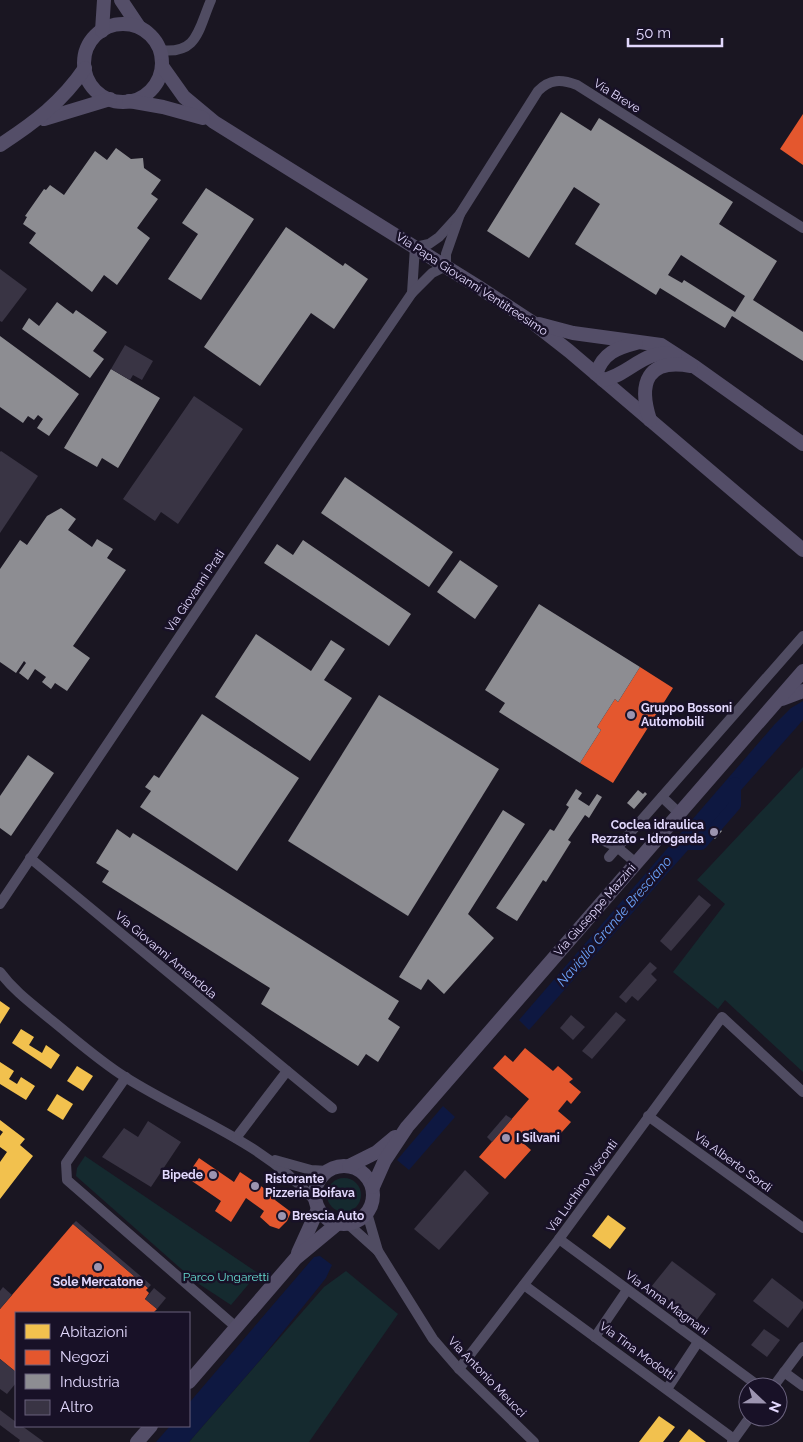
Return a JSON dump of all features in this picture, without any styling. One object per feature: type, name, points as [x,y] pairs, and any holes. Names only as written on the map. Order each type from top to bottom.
[{"type":"street","points":[[102,30],[104,0]]},
{"type":"street","points":[[30,126],[69,110],[110,99],[128,101],[138,98],[151,89],[159,76],[162,66],[160,50],[155,40],[139,27],[121,0]]},
{"type":"street","points":[[160,50],[174,52],[183,50],[191,44],[211,0]]},
{"type":"street","points":[[0,145],[30,126],[61,100],[85,68],[88,47],[102,30],[120,24],[139,27]]},
{"type":"street","name":"Via Papa Giovanni Ventitreesimo","points":[[162,66],[184,97],[214,122],[446,266],[532,322],[600,377],[803,550]]},
{"type":"street","points":[[85,68],[93,87],[110,99]]},
{"type":"street","name":"Via Breve","points":[[460,214],[538,91],[546,83],[556,80],[577,85],[803,228]]},
{"type":"street","name":"Via Papa Giovanni Ventitreesimo","points":[[128,101],[180,111],[214,122]]},
{"type":"street","points":[[412,293],[415,247],[429,244],[439,237],[460,214]]},
{"type":"street","points":[[446,266],[446,254],[460,214]]},
{"type":"street","name":"Via Giovanni Prati","points":[[0,904],[412,293],[432,273],[446,266]]},
{"type":"street","points":[[532,322],[573,333],[661,345],[803,444]]},
{"type":"street","points":[[642,342],[611,352],[602,362],[600,377],[619,376],[652,355],[670,354],[679,356]]},
{"type":"street","points":[[650,421],[643,396],[644,388],[651,374],[664,365],[672,364],[695,367]]},
{"type":"street","points":[[609,857],[803,636]]},
{"type":"street","name":"Via Giuseppe Mazzini","points":[[367,1213],[372,1204],[373,1187],[385,1160],[407,1127],[803,670]]},
{"type":"street","points":[[774,704],[803,691]]},
{"type":"street","points":[[662,797],[679,813]]},
{"type":"street","points":[[606,842],[618,847],[636,862]]},
{"type":"street","name":"Via Giovanni Amendola","points":[[30,858],[332,1108]]},
{"type":"street","points":[[0,972],[15,989],[100,1060],[126,1077],[272,1160],[317,1205],[326,1219],[343,1224]]},
{"type":"street","name":"Via Luchino Visconti","points":[[459,1369],[524,1285],[722,1017],[803,1092]]},
{"type":"street","points":[[236,1138],[287,1071]]},
{"type":"street","points":[[126,1077],[66,1164],[66,1180],[236,1327]]},
{"type":"street","name":"Via Alberto Sordi","points":[[648,1116],[803,1228]]},
{"type":"street","name":"Via Giuseppe Mazzini","points":[[328,1171],[335,1167],[349,1166],[377,1152],[407,1127]]},
{"type":"street","points":[[272,1160],[312,1170],[328,1171]]},
{"type":"street","points":[[349,1166],[364,1173],[373,1187]]},
{"type":"street","points":[[296,1258],[317,1205],[316,1186],[328,1171]]},
{"type":"street","points":[[190,1381],[296,1258],[343,1224],[359,1221],[367,1213]]},
{"type":"street","name":"Via Antonio Meucci","points":[[367,1213],[378,1251],[433,1339],[459,1369],[534,1442]]},
{"type":"street","name":"Via Antonio Meucci","points":[[343,1224],[378,1251]]},
{"type":"street","name":"Via Anna Magnani","points":[[558,1239],[746,1377]]},
{"type":"street","name":"Via Tina Modotti","points":[[524,1285],[667,1389],[733,1440]]},
{"type":"street","points":[[595,1337],[627,1290]]},
{"type":"street","points":[[667,1389],[698,1342]]},
{"type":"street","points":[[780,1377],[803,1347]]},
{"type":"street","points":[[784,1372],[803,1386]]},
{"type":"street","points":[[137,1442],[150,1427]]},
{"type":"street","points":[[733,1440],[743,1427]]},
{"type":"green space","points":[[803,767],[803,1072],[725,1000],[718,1009],[673,972],[725,904],[697,880]]},
{"type":"green space","name":"Parco Ungaretti","points":[[85,1156],[258,1273],[231,1305],[196,1282],[76,1176],[77,1168]]},
{"type":"green space","points":[[344,1178],[356,1183],[361,1195],[356,1207],[344,1212],[332,1207],[327,1195],[332,1183]]},
{"type":"green space","points":[[346,1271],[398,1314],[309,1442],[189,1442],[324,1287]]},
{"type":"water","name":"Naviglio Grande Bresciano","points":[[803,701],[803,720],[529,1030],[519,1020],[774,725],[791,708]]},
{"type":"water","points":[[443,1106],[455,1117],[409,1170],[397,1160]]},
{"type":"water","points":[[320,1256],[332,1265],[326,1278],[261,1359],[189,1442],[156,1442],[169,1427],[190,1427],[190,1402],[314,1257]]},
{"type":"building: Abitazioni","points":[[0,1001],[10,1008],[0,1024]]},
{"type":"building: Abitazioni","points":[[21,1029],[34,1037],[29,1045],[42,1053],[46,1045],[60,1055],[51,1069],[12,1043]]},
{"type":"building: Abitazioni","points":[[0,1062],[14,1071],[9,1079],[17,1084],[21,1077],[35,1086],[26,1100],[0,1084]]},
{"type":"building: Abitazioni","points":[[77,1066],[93,1076],[83,1091],[67,1081]]},
{"type":"building: Abitazioni","points":[[57,1094],[73,1104],[63,1120],[47,1110]]},
{"type":"building: Abitazioni","points":[[0,1120],[25,1139],[20,1145],[33,1156],[0,1199],[0,1162],[7,1152],[0,1147],[0,1136],[3,1132],[0,1130]]},
{"type":"building: Abitazioni","points":[[608,1215],[626,1228],[610,1249],[592,1236]]},
{"type":"building: Abitazioni","points":[[659,1416],[675,1427],[663,1442],[639,1442]]},
{"type":"building: Abitazioni","points":[[689,1429],[706,1442],[679,1442]]},
{"type":"building: Negozi","points":[[803,114],[803,165],[780,149]]},
{"type":"building: Negozi","name":"Gruppo Bossoni Automobili","points":[[640,667],[673,688],[613,783],[580,763],[601,730],[597,727],[615,699],[618,702]]},
{"type":"building: Negozi","points":[[525,1048],[553,1071],[558,1066],[573,1079],[569,1082],[581,1092],[571,1104],[567,1100],[558,1111],[571,1122],[552,1143],[534,1128],[522,1142],[531,1150],[505,1179],[479,1157],[529,1099],[493,1068],[505,1055],[513,1062]]},
{"type":"building: Negozi","points":[[199,1158],[234,1182],[240,1172],[277,1197],[275,1200],[291,1212],[287,1221],[279,1229],[270,1226],[260,1217],[264,1211],[246,1198],[231,1222],[215,1211],[221,1201],[186,1177]]},
{"type":"building: Negozi","points":[[73,1224],[148,1288],[146,1290],[149,1293],[145,1299],[157,1309],[154,1312],[15,1312],[15,1371],[0,1359],[0,1309]]},
{"type":"building: Industria","points":[[561,112],[591,131],[599,118],[733,202],[719,224],[777,261],[753,300],[803,332],[803,361],[732,316],[725,328],[660,288],[656,295],[575,244],[600,204],[574,187],[529,258],[487,231]],"holes":[[[681,255],[745,296],[735,312],[684,280],[682,283],[668,275]]]},
{"type":"building: Industria","points":[[116,148],[131,159],[143,158],[144,168],[161,180],[151,194],[158,199],[137,228],[150,238],[127,271],[117,285],[104,275],[92,292],[29,243],[36,233],[23,224],[27,217],[25,216],[44,189],[46,190],[50,185],[64,195],[95,151],[107,160]]},
{"type":"building: Industria","points":[[206,188],[254,219],[201,300],[168,279],[198,234],[182,223]]},
{"type":"building: Industria","points":[[286,227],[343,266],[345,263],[368,279],[334,329],[311,313],[260,386],[204,347]]},
{"type":"building: Industria","points":[[57,302],[73,314],[76,310],[107,332],[93,351],[104,359],[90,378],[22,329],[29,318],[39,326]]},
{"type":"building: Industria","points":[[0,336],[79,394],[49,436],[37,428],[43,419],[38,415],[34,420],[28,416],[23,423],[0,407]]},
{"type":"building: Industria","points":[[111,369],[160,398],[118,468],[102,458],[97,467],[64,448]]},
{"type":"building: Industria","points":[[345,477],[453,552],[429,587],[321,513]]},
{"type":"building: Industria","points":[[61,508],[76,519],[68,530],[92,547],[97,539],[113,549],[107,558],[126,570],[73,646],[90,658],[67,691],[55,683],[51,689],[42,682],[46,677],[35,669],[28,680],[19,673],[26,663],[24,661],[16,673],[0,662],[0,569],[20,540],[27,545],[47,516]]},
{"type":"building: Industria","points":[[303,540],[411,614],[389,646],[264,563],[277,544],[293,555]]},
{"type":"building: Industria","points":[[460,560],[498,586],[475,619],[437,592]]},
{"type":"building: Industria","points":[[539,604],[640,667],[618,702],[615,699],[597,727],[601,730],[580,763],[499,712],[505,703],[485,690]]},
{"type":"building: Industria","points":[[256,634],[311,671],[331,640],[345,649],[324,680],[352,698],[310,761],[215,697]]},
{"type":"building: Industria","points":[[379,695],[499,769],[408,916],[288,841]]},
{"type":"building: Industria","points":[[202,714],[299,778],[237,871],[140,807],[151,791],[145,787],[154,775],[159,778]]},
{"type":"building: Industria","points":[[28,755],[54,773],[11,836],[0,828],[0,796]]},
{"type":"building: Industria","points":[[576,789],[582,793],[578,799],[589,806],[597,794],[602,797],[589,818],[585,815],[568,840],[571,842],[546,882],[543,880],[517,921],[496,908],[550,829],[554,831],[569,807],[566,805]]},
{"type":"building: Industria","points":[[638,790],[643,794],[645,792],[647,794],[634,809],[627,803]]},
{"type":"building: Industria","points":[[503,810],[525,824],[468,914],[494,938],[444,994],[428,979],[421,990],[399,977]]},
{"type":"building: Industria","name":"Coclea idraulica Rezzato - Idrogarda","points":[[714,825],[722,831],[715,839],[707,832]]},
{"type":"building: Industria","points":[[117,829],[130,838],[133,833],[399,1001],[388,1019],[400,1027],[378,1062],[366,1054],[358,1066],[261,1004],[270,988],[102,882],[109,871],[96,863]]},
{"type":"building: Altro","points":[[0,269],[27,289],[2,322],[0,321]]},
{"type":"building: Altro","points":[[125,345],[153,361],[142,380],[133,375],[130,380],[111,369]]},
{"type":"building: Altro","points":[[194,396],[243,429],[178,524],[161,512],[155,521],[123,499]]},
{"type":"building: Altro","points":[[0,452],[38,476],[0,533]]},
{"type":"building: Altro","points":[[699,895],[711,905],[671,951],[660,941]]},
{"type":"building: Altro","points":[[650,962],[657,968],[651,974],[657,980],[638,1001],[632,996],[626,1003],[619,997]]},
{"type":"building: Altro","points":[[616,1012],[626,1020],[592,1059],[582,1051]]},
{"type":"building: Altro","points":[[571,1015],[585,1027],[573,1040],[560,1028]]},
{"type":"building: Altro","points":[[506,1115],[512,1119],[492,1142],[487,1137]]},
{"type":"building: Altro","points":[[148,1121],[181,1142],[151,1187],[102,1157],[124,1128],[138,1137]]},
{"type":"building: Altro","points":[[465,1170],[489,1193],[439,1250],[414,1229]]},
{"type":"building: Altro","points":[[76,1221],[151,1285],[148,1288],[73,1224]]},
{"type":"building: Altro","points":[[672,1261],[716,1294],[696,1321],[651,1287]]},
{"type":"building: Altro","points":[[772,1278],[803,1302],[803,1308],[788,1328],[753,1301]]},
{"type":"building: Altro","points":[[3,1287],[12,1295],[0,1309],[0,1291]]},
{"type":"building: Altro","points":[[154,1288],[166,1298],[157,1309],[145,1299]]},
{"type":"building: Altro","points":[[764,1329],[780,1340],[767,1357],[751,1345]]},
{"type":"building: Altro","points":[[0,1359],[15,1371],[15,1384],[7,1394],[0,1389]]},
{"type":"building: Altro","points":[[0,1410],[15,1421],[15,1427],[23,1427],[44,1442],[19,1442],[20,1440],[0,1425]]},
{"type":"waterway","points":[[681,844],[701,844],[735,805],[735,783]]},
{"type":"place","name":"Gruppo Bossoni Automobili","points":[[631,715]]},
{"type":"place","name":"Coclea idraulica Rezzato - Idrogarda","points":[[714,832]]},
{"type":"place","name":"I Silvani","points":[[506,1138]]},
{"type":"place","name":"Bipede","points":[[213,1175]]},
{"type":"place","name":"Ristorante Pizzeria Boifava","points":[[255,1186]]},
{"type":"place","name":"Brescia Auto","points":[[282,1216]]},
{"type":"place","name":"Sole Mercatone","points":[[98,1267]]}]
